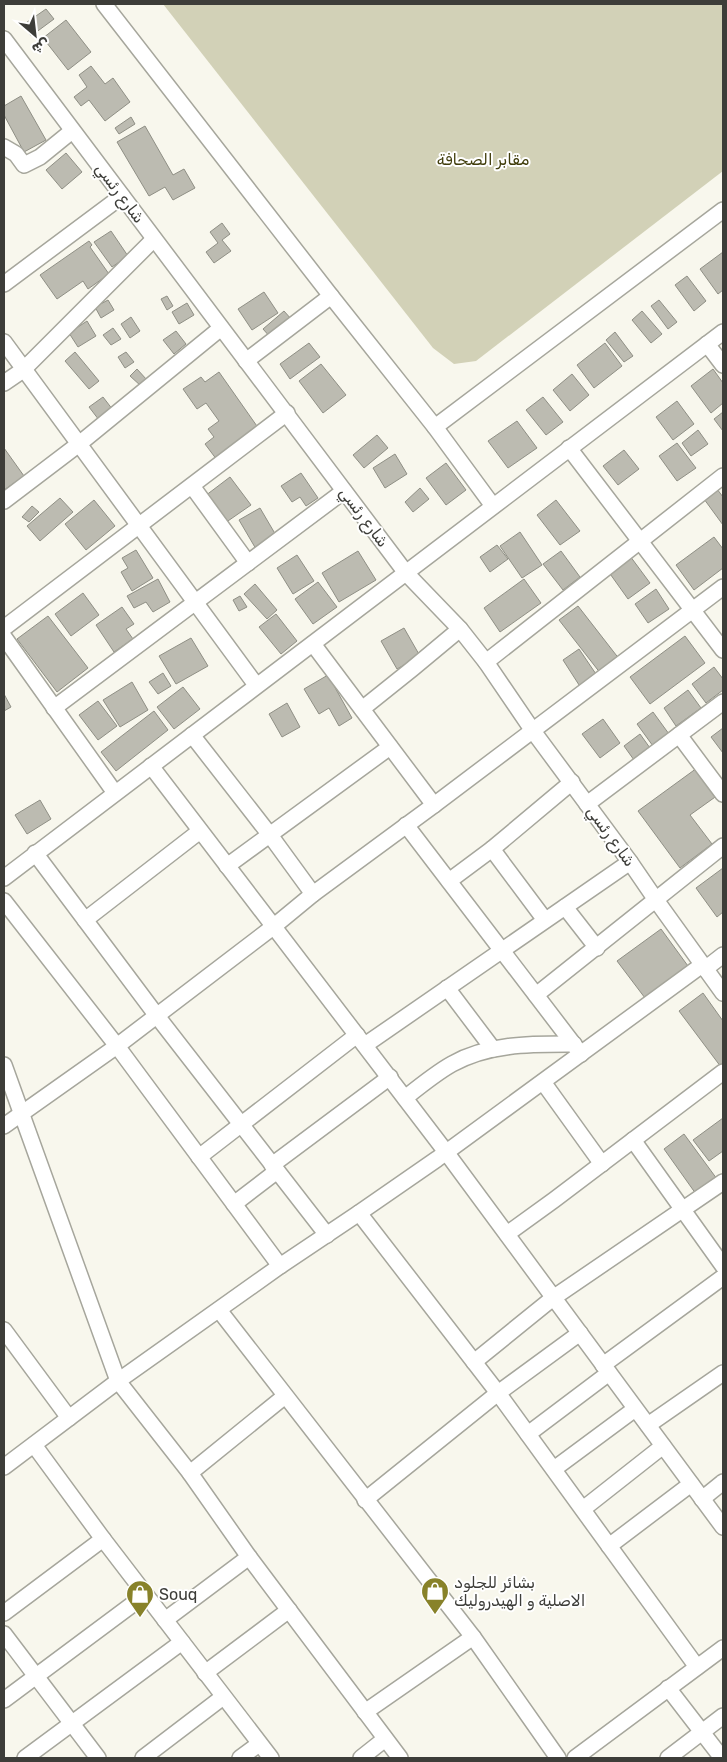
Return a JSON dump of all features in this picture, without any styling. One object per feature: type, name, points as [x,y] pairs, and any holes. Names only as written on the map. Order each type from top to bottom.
[{"type":"street","points":[[104,4],[435,427],[493,506]]},
{"type":"street","name":"شارع رئسي","points":[[4,40],[406,572],[460,629],[486,662],[533,731],[572,782],[723,993]]},
{"type":"street","points":[[4,147],[16,154],[24,166],[40,157],[72,131]]},
{"type":"street","points":[[4,284],[122,196]]},
{"type":"street","points":[[435,427],[723,210]]},
{"type":"street","points":[[4,383],[23,370],[154,238]]},
{"type":"street","points":[[246,361],[331,296]]},
{"type":"street","points":[[4,501],[78,444],[221,328]]},
{"type":"street","points":[[4,878],[723,332]]},
{"type":"street","points":[[4,342],[256,685]]},
{"type":"street","points":[[707,344],[723,365]]},
{"type":"street","points":[[4,628],[287,413]]},
{"type":"street","points":[[569,448],[723,650]]},
{"type":"street","points":[[486,662],[723,476]]},
{"type":"street","points":[[192,486],[248,563]]},
{"type":"street","points":[[54,708],[344,491]]},
{"type":"street","points":[[4,1126],[117,1046],[273,927],[313,894],[434,806],[723,587]]},
{"type":"street","points":[[362,709],[460,629]]},
{"type":"street","points":[[4,637],[10,659],[54,708],[115,793]]},
{"type":"street","points":[[313,644],[434,806]]},
{"type":"street","points":[[587,804],[723,702]]},
{"type":"street","points":[[192,735],[270,835],[313,894]]},
{"type":"street","points":[[679,735],[723,794]]},
{"type":"street","points":[[227,866],[390,747]]},
{"type":"street","points":[[151,766],[390,1077],[723,1527]]},
{"type":"street","points":[[449,881],[492,849],[572,782]]},
{"type":"street","points":[[406,825],[578,1050]]},
{"type":"street","points":[[85,920],[200,831]]},
{"type":"street","points":[[536,995],[723,846]]},
{"type":"street","points":[[492,849],[545,920]]},
{"type":"street","points":[[36,853],[156,1016],[326,1235]]},
{"type":"street","points":[[199,1157],[241,1124],[361,1040],[447,988],[630,862]]},
{"type":"street","points":[[4,901],[117,1046],[280,1266]]},
{"type":"street","points":[[565,907],[597,948]]},
{"type":"street","points":[[4,1467],[118,1381],[543,1082],[578,1050],[723,955]]},
{"type":"street","points":[[447,988],[492,1049]]},
{"type":"street","points":[[405,1098],[452,1064],[492,1049],[526,1045],[578,1050]]},
{"type":"street","points":[[4,1065],[118,1381],[190,1473],[249,1557],[400,1758]]},
{"type":"street","points":[[507,1234],[723,1072]]},
{"type":"street","points":[[234,1204],[275,1168],[390,1077]]},
{"type":"street","points":[[543,1082],[602,1164]]},
{"type":"street","points":[[633,1140],[723,1266]]},
{"type":"street","points":[[474,1362],[553,1298],[723,1182]]},
{"type":"street","points":[[359,1213],[498,1393],[697,1667]]},
{"type":"street","points":[[528,1434],[606,1369],[723,1277]]},
{"type":"street","points":[[219,1310],[473,1637],[558,1758]]},
{"type":"street","points":[[4,1330],[69,1418]]},
{"type":"street","points":[[365,1500],[498,1393],[580,1333]]},
{"type":"street","points":[[648,1426],[723,1373]]},
{"type":"street","points":[[190,1473],[285,1396]]},
{"type":"street","points":[[554,1470],[635,1409]]},
{"type":"street","points":[[34,1445],[102,1539],[271,1758]]},
{"type":"street","points":[[583,1509],[663,1446]]},
{"type":"street","points":[[702,1499],[723,1482]]},
{"type":"street","points":[[609,1546],[691,1484]]},
{"type":"street","points":[[4,1613],[102,1539]]},
{"type":"street","points":[[164,1620],[249,1557]]},
{"type":"street","points":[[4,1700],[145,1594]]},
{"type":"street","points":[[205,1673],[289,1610]]},
{"type":"street","points":[[4,1634],[98,1758]]},
{"type":"street","points":[[365,1712],[473,1637]]},
{"type":"street","points":[[25,1758],[182,1642]]},
{"type":"street","points":[[575,1758],[723,1648]]},
{"type":"street","points":[[668,1688],[722,1758]]},
{"type":"street","points":[[143,1758],[224,1697]]},
{"type":"street","points":[[668,1758],[723,1716]]},
{"type":"street","points":[[361,1758],[385,1739]]},
{"type":"street","points":[[240,1758],[259,1744]]},
{"type":"green space","name":"مقابر الصحافة","points":[[163,4],[723,4],[723,171],[476,361],[454,364],[433,348]]},
{"type":"building","points":[[46,9],[54,19],[31,36],[23,25]]},
{"type":"building","points":[[66,20],[91,52],[68,70],[43,38]]},
{"type":"building","points":[[91,66],[105,84],[113,78],[130,102],[105,121],[89,100],[81,106],[74,97],[87,87],[79,75]]},
{"type":"building","points":[[21,96],[46,140],[24,152],[4,115],[4,106]]},
{"type":"building","points":[[131,117],[135,124],[119,134],[115,128]]},
{"type":"building","points":[[145,126],[173,175],[184,169],[195,188],[173,200],[165,187],[149,196],[117,142]]},
{"type":"building","points":[[66,153],[82,172],[62,189],[46,170]]},
{"type":"building","points":[[222,223],[230,234],[222,240],[231,251],[214,263],[206,252],[218,243],[210,232]]},
{"type":"building","points":[[111,231],[128,256],[112,267],[94,242]]},
{"type":"building","points":[[89,241],[92,245],[90,247],[109,274],[88,289],[83,281],[57,299],[40,275]]},
{"type":"building","points":[[723,252],[723,290],[718,294],[700,269]]},
{"type":"building","points":[[687,276],[706,301],[694,311],[675,285]]},
{"type":"building","points":[[264,292],[278,313],[252,330],[238,309]]},
{"type":"building","points":[[167,296],[173,306],[167,310],[161,299]]},
{"type":"building","points":[[108,300],[114,310],[101,318],[95,307]]},
{"type":"building","points":[[659,300],[677,322],[668,329],[651,306]]},
{"type":"building","points":[[187,303],[194,315],[179,324],[172,312]]},
{"type":"building","points":[[284,311],[292,320],[271,338],[263,329]]},
{"type":"building","points":[[642,311],[662,334],[651,343],[632,320]]},
{"type":"building","points":[[131,317],[140,331],[130,338],[121,324]]},
{"type":"building","points":[[87,321],[96,336],[78,347],[69,333]]},
{"type":"building","points":[[113,328],[121,339],[111,345],[103,335]]},
{"type":"building","points":[[176,331],[186,344],[174,354],[163,340]]},
{"type":"building","points":[[615,332],[633,356],[624,362],[606,340]]},
{"type":"building","points":[[309,343],[320,357],[290,379],[280,364]]},
{"type":"building","points":[[605,343],[622,366],[594,388],[577,365]]},
{"type":"building","points":[[75,352],[99,381],[89,389],[65,361]]},
{"type":"building","points":[[126,352],[134,362],[125,368],[118,357]]},
{"type":"building","points":[[321,364],[346,395],[323,413],[299,381]]},
{"type":"building","points":[[137,369],[147,380],[141,386],[130,376]]},
{"type":"building","points":[[713,369],[723,383],[723,403],[711,413],[691,386]]},
{"type":"building","points":[[219,372],[259,429],[217,460],[205,444],[214,437],[208,429],[219,421],[206,403],[197,409],[183,389],[201,377],[205,382]]},
{"type":"building","points":[[572,374],[589,395],[570,411],[553,390]]},
{"type":"building","points":[[103,397],[113,410],[99,420],[89,407]]},
{"type":"building","points":[[543,397],[563,422],[546,435],[526,410]]},
{"type":"building","points":[[677,401],[694,424],[673,440],[656,417]]},
{"type":"building","points":[[723,412],[723,431],[714,419]]},
{"type":"building","points":[[517,421],[537,448],[508,468],[488,441]]},
{"type":"building","points":[[698,430],[708,444],[691,456],[682,443]]},
{"type":"building","points":[[377,435],[388,448],[364,468],[353,455]]},
{"type":"building","points":[[677,443],[696,468],[677,481],[659,456]]},
{"type":"building","points":[[4,448],[24,476],[4,490]]},
{"type":"building","points":[[624,450],[639,469],[618,485],[603,466]]},
{"type":"building","points":[[395,454],[407,474],[385,488],[373,468]]},
{"type":"building","points":[[446,463],[466,490],[446,505],[426,478]]},
{"type":"building","points":[[301,473],[318,498],[306,506],[300,497],[292,502],[281,486]]},
{"type":"building","points":[[230,477],[251,505],[225,523],[205,496]]},
{"type":"building","points":[[420,488],[429,499],[413,512],[405,502]]},
{"type":"building","points":[[717,489],[723,497],[723,525],[704,499]]},
{"type":"building","points":[[60,498],[73,512],[40,541],[27,526]]},
{"type":"building","points":[[94,500],[115,526],[86,550],[65,524]]},
{"type":"building","points":[[556,500],[580,531],[560,545],[537,515]]},
{"type":"building","points":[[32,506],[39,512],[29,522],[22,517]]},
{"type":"building","points":[[260,508],[277,537],[256,549],[239,520]]},
{"type":"building","points":[[520,532],[542,565],[522,578],[500,546]]},
{"type":"building","points":[[714,537],[723,549],[723,568],[694,590],[676,565]]},
{"type":"building","points":[[497,545],[508,559],[490,572],[480,557]]},
{"type":"building","points":[[136,550],[153,578],[132,591],[121,572],[128,568],[122,558]]},
{"type":"building","points":[[358,551],[376,580],[339,602],[322,573]]},
{"type":"building","points":[[561,551],[580,577],[563,590],[543,564]]},
{"type":"building","points":[[297,555],[314,581],[293,594],[277,568]]},
{"type":"building","points":[[630,556],[650,583],[628,599],[608,571]]},
{"type":"building","points":[[158,579],[170,602],[153,612],[146,602],[134,608],[127,596]]},
{"type":"building","points":[[524,579],[541,603],[500,632],[484,608]]},
{"type":"building","points":[[318,582],[337,607],[313,624],[295,599]]},
{"type":"building","points":[[255,584],[277,610],[267,619],[244,594]]},
{"type":"building","points":[[656,589],[669,609],[648,623],[635,604]]},
{"type":"building","points":[[83,593],[99,615],[71,636],[55,614]]},
{"type":"building","points":[[240,596],[247,607],[239,611],[233,600]]},
{"type":"building","points":[[578,606],[620,660],[601,674],[559,620]]},
{"type":"building","points":[[122,607],[134,624],[126,629],[133,639],[114,652],[96,625]]},
{"type":"building","points":[[276,614],[297,641],[281,654],[259,627]]},
{"type":"building","points":[[48,616],[88,668],[57,692],[17,639]]},
{"type":"building","points":[[404,628],[420,656],[397,669],[381,641]]},
{"type":"building","points":[[685,636],[705,663],[650,704],[630,677]]},
{"type":"building","points":[[191,638],[208,666],[176,684],[159,656]]},
{"type":"building","points":[[579,649],[598,677],[581,688],[563,660]]},
{"type":"building","points":[[714,667],[723,679],[723,690],[706,703],[692,684]]},
{"type":"building","points":[[163,673],[171,686],[158,694],[149,682]]},
{"type":"building","points":[[328,675],[352,718],[339,726],[329,708],[319,714],[304,689]]},
{"type":"building","points":[[132,682],[148,710],[120,727],[103,700]]},
{"type":"building","points":[[183,687],[200,709],[174,729],[157,707]]},
{"type":"building","points":[[688,690],[701,708],[676,726],[664,708]]},
{"type":"building","points":[[4,694],[11,707],[4,711]]},
{"type":"building","points":[[98,701],[117,726],[98,740],[79,715]]},
{"type":"building","points":[[287,703],[300,727],[282,737],[269,714]]},
{"type":"building","points":[[154,711],[168,730],[116,771],[101,752]]},
{"type":"building","points":[[653,712],[669,734],[653,746],[637,724]]},
{"type":"building","points":[[603,719],[620,743],[600,758],[582,734]]},
{"type":"building","points":[[723,728],[723,753],[711,737]]},
{"type":"building","points":[[640,734],[650,748],[634,760],[624,746]]},
{"type":"building","points":[[697,768],[718,795],[690,815],[712,844],[680,868],[638,811]]},
{"type":"building","points":[[40,800],[51,819],[27,834],[15,815]]},
{"type":"building","points":[[723,868],[723,912],[717,917],[696,888]]},
{"type":"building","points":[[661,929],[688,966],[645,998],[617,961]]},
{"type":"building","points":[[703,993],[723,1021],[723,1065],[721,1067],[679,1011]]},
{"type":"building","points":[[723,1118],[723,1151],[709,1161],[693,1140]]},
{"type":"building","points":[[684,1134],[717,1179],[696,1194],[664,1149]]},
{"type":"place","name":"بشائر للجلود الاصلية و الهيدروليك","points":[[435,1615]]},
{"type":"place","name":"Souq","points":[[140,1618]]}]
